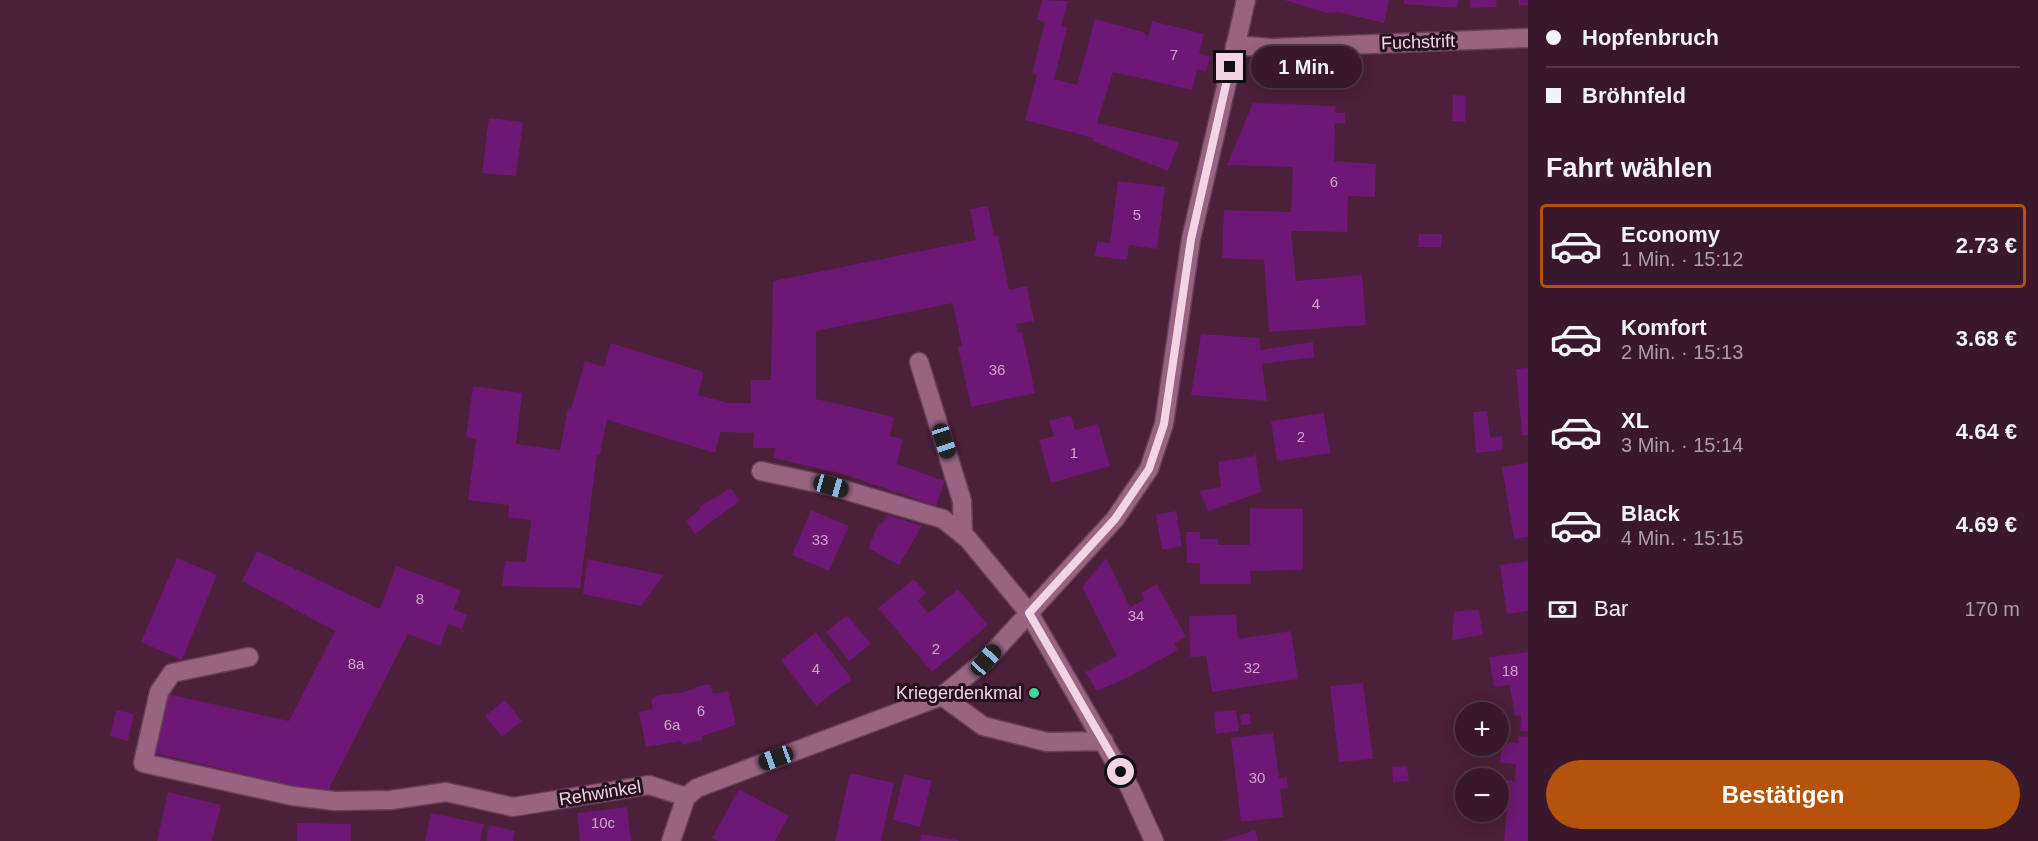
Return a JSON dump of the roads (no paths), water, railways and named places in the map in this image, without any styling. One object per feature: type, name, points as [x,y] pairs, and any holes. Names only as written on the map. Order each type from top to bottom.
[{"type":"street","points":[[671,841],[686,797],[709,782],[942,696],[986,660],[1115,519],[1149,469],[1164,424],[1191,239],[1246,0]]},
{"type":"street","name":"Fuchstrift","points":[[1235,45],[1272,48],[1528,38]]},
{"type":"street","points":[[919,362],[962,501],[963,535]]},
{"type":"street","points":[[761,471],[831,486],[943,519],[963,535],[1029,613],[1130,788],[1154,841]]},
{"type":"street","name":"Rehwinkel","points":[[249,657],[172,673],[159,692],[143,763],[292,796],[334,801],[391,800],[446,792],[513,807],[649,785],[686,797]]},
{"type":"street","points":[[942,696],[983,726],[1047,742],[1104,741]]},
{"type":"place","name":"Kriegerdenkmal","points":[[1034,693]]}]
